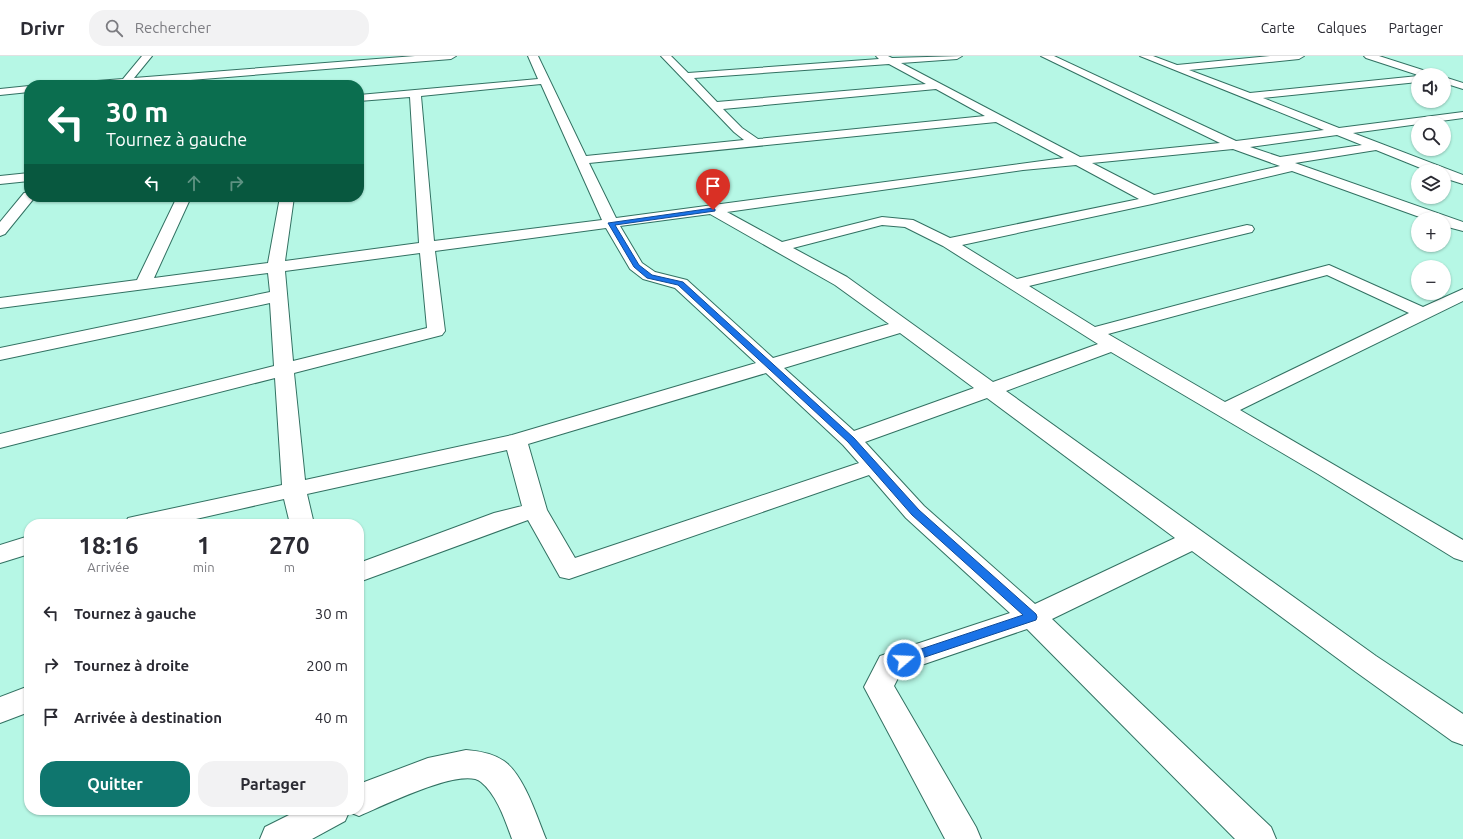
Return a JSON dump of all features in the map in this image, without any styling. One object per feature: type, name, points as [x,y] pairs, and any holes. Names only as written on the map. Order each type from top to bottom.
[{"type":"street","points":[[127,80],[147,56]]},
{"type":"street","points":[[153,80],[334,61],[451,56]]},
{"type":"street","points":[[533,56],[611,223],[636,266],[649,276],[681,284],[851,440],[875,465],[915,512],[1032,617],[1259,839]]},
{"type":"street","points":[[666,56],[738,130],[755,142]]},
{"type":"street","points":[[686,76],[885,59],[957,56]]},
{"type":"street","points":[[1046,56],[1234,145],[1277,162],[1419,212]]},
{"type":"street","points":[[1145,56],[1421,164]]},
{"type":"street","points":[[1175,68],[1299,56]]},
{"type":"street","points":[[1369,56],[1411,69]]},
{"type":"street","points":[[885,59],[1055,147],[1079,162],[1152,200]]},
{"type":"street","points":[[1247,97],[1411,80]]},
{"type":"street","points":[[364,98],[545,81]]},
{"type":"street","points":[[1451,82],[1463,86]]},
{"type":"street","points":[[715,106],[937,86]]},
{"type":"street","points":[[0,92],[24,90]]},
{"type":"street","points":[[0,441],[436,331],[427,247],[415,93]]},
{"type":"street","points":[[0,303],[713,210],[1024,166],[1079,162],[1234,145],[1463,116]]},
{"type":"street","points":[[582,160],[999,118]]},
{"type":"street","points":[[1277,162],[1376,147]]},
{"type":"street","points":[[948,243],[1152,200],[1291,167]]},
{"type":"street","points":[[0,180],[24,178]]},
{"type":"street","points":[[0,231],[24,202]]},
{"type":"street","points":[[143,284],[182,202]]},
{"type":"street","points":[[286,202],[276,266],[277,296],[294,490],[301,519]]},
{"type":"street","points":[[713,210],[841,281],[1366,664],[1463,731]]},
{"type":"street","points":[[780,247],[882,221],[908,224],[948,243],[1092,333],[1463,552]]},
{"type":"street","points":[[1451,223],[1463,227]]},
{"type":"street","points":[[1014,285],[1154,250],[1247,229]]},
{"type":"street","points":[[1092,333],[1330,270],[1423,312]]},
{"type":"street","points":[[1224,410],[1423,312],[1463,294]]},
{"type":"street","points":[[0,354],[277,296]]},
{"type":"street","points":[[160,519],[516,441],[903,326]]},
{"type":"street","points":[[851,440],[1113,345]]},
{"type":"street","points":[[516,441],[535,510],[569,570],[875,465]]},
{"type":"street","points":[[364,571],[503,519],[535,510]]},
{"type":"street","points":[[964,839],[879,687],[890,664],[1032,617],[1195,539]]},
{"type":"street","points":[[0,554],[24,547]]},
{"type":"street","points":[[0,710],[24,701]]},
{"type":"street","points":[[364,798],[438,769],[458,764],[472,763],[484,766],[493,772],[517,807],[529,839]]},
{"type":"street","points":[[277,839],[322,815]]},
{"type":"route","points":[[713,210],[611,223],[636,266],[649,276],[681,284],[851,440],[875,465],[915,512],[1032,617],[904,660]]}]
